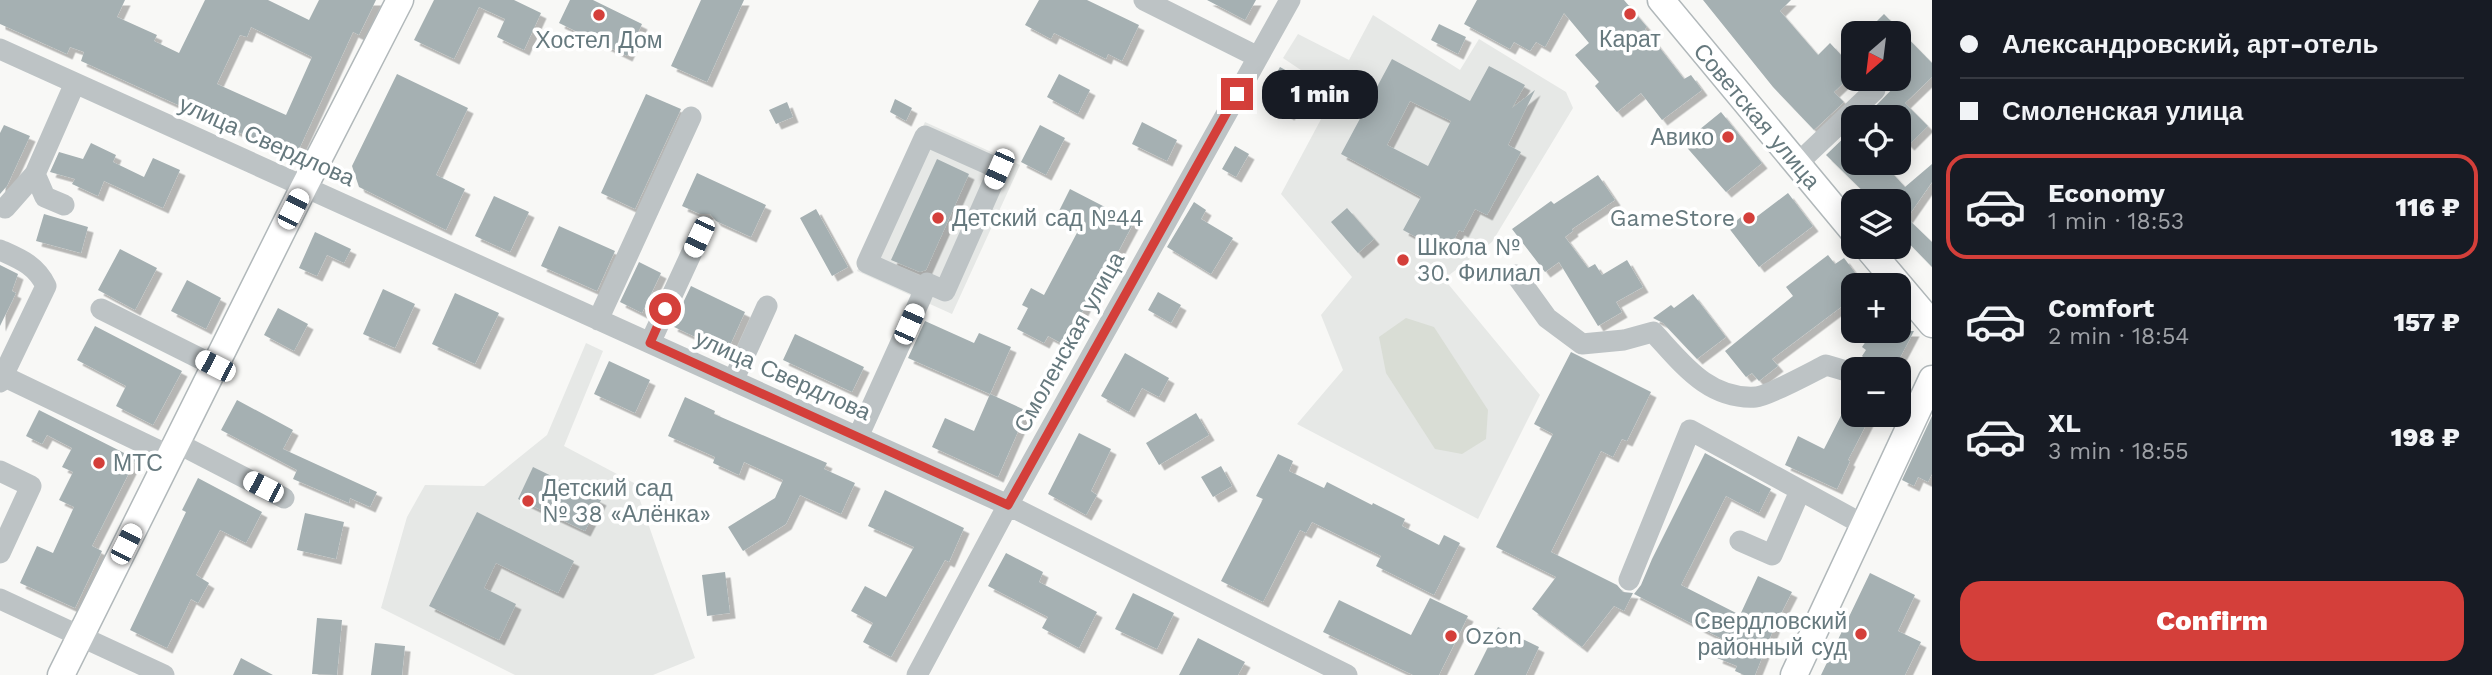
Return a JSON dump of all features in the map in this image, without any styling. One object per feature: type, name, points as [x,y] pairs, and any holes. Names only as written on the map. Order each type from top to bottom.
[{"type":"main road","points":[[61,675],[400,0]]},
{"type":"main road","name":"Советская улица","points":[[1669,3],[1841,217]]},
{"type":"main road","points":[[1877,259],[1932,324]]},
{"type":"main road","points":[[1911,401],[1932,379]]},
{"type":"main road","points":[[1794,675],[1864,525],[1900,427]]},
{"type":"street","points":[[1144,0],[1258,57]]},
{"type":"street","name":"Смоленская улица","points":[[917,675],[1008,505],[1290,0]]},
{"type":"street","name":"улица Свердлова","points":[[0,49],[1008,505],[1341,674]]},
{"type":"street","points":[[5,208],[35,174],[75,83]]},
{"type":"street","points":[[1797,164],[1874,91]]},
{"type":"street","points":[[598,320],[691,117]]},
{"type":"street","points":[[858,437],[925,289],[927,283],[944,291],[999,169],[925,136],[867,263],[925,289]]},
{"type":"street","points":[[35,174],[44,197],[64,205]]},
{"type":"street","points":[[650,343],[704,226]]},
{"type":"street","points":[[0,250],[29,264],[46,286],[1,379],[284,498]]},
{"type":"street","points":[[1516,275],[1547,318],[1582,344],[1623,341],[1653,332],[1695,377],[1725,393],[1758,397],[1826,365],[1841,369]]},
{"type":"street","points":[[733,381],[767,306]]},
{"type":"street","points":[[101,309],[215,366]]},
{"type":"street","points":[[1629,580],[1690,430],[1864,525]]},
{"type":"street","points":[[0,471],[31,486],[0,553]]},
{"type":"street","points":[[1740,541],[1772,555],[1800,491]]},
{"type":"street","points":[[0,599],[164,675]]},
{"type":"shaded area","name":"Школа № 30. Филиал","points":[[1373,15],[1460,70],[1479,39],[1566,92],[1573,108],[1492,242],[1444,279],[1540,395],[1478,519],[1297,424],[1343,370],[1321,315],[1352,277],[1281,194],[1335,93],[1283,58],[1298,34],[1349,60]]},
{"type":"shaded area","name":"Детский сад №44","points":[[925,122],[1020,165],[952,314],[857,271]]},
{"type":"shaded area","points":[[1406,318],[1434,327],[1488,410],[1486,439],[1462,454],[1435,449],[1386,373],[1379,337]]},
{"type":"shaded area","name":"Детский сад № 38 «Алёнка»","points":[[586,343],[603,351],[564,446],[634,483],[695,658],[653,675],[515,675],[381,608],[407,517],[425,485],[484,486],[547,435]]},
{"type":"building","points":[[0,0],[125,0],[117,17],[157,35],[154,41],[179,53],[205,0],[268,0],[309,20],[319,0],[376,0],[359,35],[353,32],[295,158],[81,61],[84,52],[70,47],[67,54],[0,24]],"holes":[[[251,27],[312,57],[286,115],[217,84],[240,35],[247,37]]]},
{"type":"building","points":[[434,0],[514,0],[541,13],[524,50],[497,37],[505,19],[479,7],[454,59],[414,40]]},
{"type":"building","points":[[570,0],[593,0],[642,24],[627,56],[559,23]]},
{"type":"building","points":[[701,0],[744,0],[707,82],[671,66]]},
{"type":"building","points":[[1039,0],[1087,0],[1139,25],[1122,61],[1108,54],[1106,59],[1054,33],[1051,39],[1025,25]]},
{"type":"building","points":[[1207,0],[1256,0],[1245,20]]},
{"type":"building","points":[[1477,0],[1624,0],[1684,79],[1691,75],[1702,90],[1662,120],[1641,93],[1617,112],[1595,86],[1599,82],[1575,55],[1589,43],[1564,13],[1545,47],[1536,42],[1530,51],[1514,42],[1510,49],[1464,24]]},
{"type":"building","points":[[1703,0],[1791,0],[1780,11],[1818,55],[1830,43],[1841,55],[1841,85],[1834,92],[1844,102],[1814,130],[1773,87]]},
{"type":"building","points":[[1884,14],[1891,21],[1877,21]]},
{"type":"building","points":[[1439,24],[1466,37],[1458,54],[1431,40]]},
{"type":"building","points":[[1911,42],[1932,63],[1932,77],[1905,103],[1907,105],[1877,105],[1890,91],[1911,91]]},
{"type":"building","points":[[1392,59],[1470,101],[1489,66],[1525,85],[1512,108],[1535,90],[1508,145],[1521,152],[1487,215],[1475,209],[1463,232],[1459,230],[1452,244],[1445,240],[1440,250],[1403,230],[1421,197],[1341,154]],"holes":[[[1410,101],[1451,121],[1428,166],[1387,145]]]},
{"type":"building","points":[[1280,67],[1307,82],[1289,115],[1262,99]]},
{"type":"building","points":[[397,74],[468,108],[436,175],[465,189],[446,230],[359,187],[352,166]]},
{"type":"building","points":[[1059,74],[1090,90],[1078,114],[1047,97]]},
{"type":"building","points":[[646,94],[681,109],[635,209],[601,193]]},
{"type":"building","points":[[895,99],[912,108],[906,121],[890,112]]},
{"type":"building","points":[[787,102],[793,117],[776,124],[769,110]]},
{"type":"building","points":[[1911,109],[1928,126],[1911,143]]},
{"type":"building","points":[[1721,112],[1762,163],[1726,192],[1683,143]]},
{"type":"building","points":[[1142,122],[1177,140],[1167,161],[1132,144]]},
{"type":"building","points":[[4,125],[30,136],[7,186],[0,194],[0,133]]},
{"type":"building","points":[[1040,125],[1065,138],[1046,175],[1021,162]]},
{"type":"building","points":[[1841,141],[1841,170],[1826,155]]},
{"type":"building","points":[[91,143],[116,155],[113,162],[144,177],[153,158],[180,170],[163,208],[104,181],[98,196],[72,184],[75,179],[50,172],[59,152],[83,159]]},
{"type":"building","points":[[1235,146],[1249,154],[1236,177],[1222,169]]},
{"type":"building","points":[[937,159],[969,174],[926,270],[920,272],[891,260]]},
{"type":"building","points":[[1932,164],[1932,182],[1911,212],[1911,189],[1861,189],[1846,175],[1894,175],[1905,187]]},
{"type":"building","points":[[697,173],[766,205],[751,237],[716,221],[710,214],[700,214],[682,206]]},
{"type":"building","points":[[1598,175],[1615,200],[1572,229],[1565,237],[1588,268],[1595,264],[1602,275],[1627,260],[1643,287],[1616,302],[1622,312],[1598,326],[1559,262],[1545,272],[1512,229],[1551,201],[1554,204]]},
{"type":"building","points":[[1070,189],[1134,222],[1065,345],[1048,336],[1044,343],[1017,329],[1028,308],[1022,305],[1031,288],[1044,295],[1079,229],[1056,217]]},
{"type":"building","points":[[1788,193],[1813,226],[1759,267],[1728,227],[1749,211],[1755,218]]},
{"type":"building","points":[[494,196],[529,212],[510,252],[475,236]]},
{"type":"building","points":[[1194,202],[1206,210],[1201,219],[1233,238],[1211,274],[1167,247]]},
{"type":"building","points":[[1347,208],[1374,239],[1358,253],[1331,222]]},
{"type":"building","points":[[816,209],[848,267],[832,276],[800,218]]},
{"type":"building","points":[[44,214],[88,227],[81,253],[36,241]]},
{"type":"building","points":[[1911,222],[1932,242],[1932,267],[1911,245]]},
{"type":"building","points":[[559,226],[615,251],[597,291],[541,266]]},
{"type":"building","points":[[315,232],[351,249],[344,263],[327,255],[317,276],[299,268]]},
{"type":"building","points":[[120,249],[157,268],[135,310],[98,290]]},
{"type":"building","points":[[1828,255],[1835,264],[1845,259],[1855,273],[1841,273],[1841,307],[1772,359],[1778,366],[1759,381],[1752,373],[1746,377],[1725,351],[1793,296],[1786,287]]},
{"type":"building","points":[[639,262],[661,273],[642,313],[620,302]]},
{"type":"building","points":[[0,265],[18,274],[12,291],[16,293],[0,326]]},
{"type":"building","points":[[187,280],[221,298],[206,329],[171,311]]},
{"type":"building","points":[[691,286],[745,312],[727,352],[672,326]]},
{"type":"building","points":[[383,289],[415,304],[395,348],[363,334]]},
{"type":"building","points":[[1158,292],[1181,305],[1171,323],[1148,310]]},
{"type":"building","points":[[455,293],[499,313],[475,364],[432,344]]},
{"type":"building","points":[[1693,294],[1726,337],[1697,359],[1663,323],[1653,318],[1671,305],[1674,308]]},
{"type":"building","points":[[278,308],[308,324],[294,351],[264,335]]},
{"type":"building","points":[[925,321],[974,343],[979,333],[1011,347],[990,394],[908,358]]},
{"type":"building","points":[[95,326],[182,371],[153,425],[116,406],[126,386],[77,360]]},
{"type":"building","points":[[795,334],[864,367],[852,392],[783,360]]},
{"type":"building","points":[[1865,343],[1908,343],[1900,357],[1863,357],[1866,350],[1862,347]]},
{"type":"building","points":[[1571,352],[1651,392],[1627,441],[1622,439],[1613,457],[1601,451],[1551,552],[1617,585],[1623,592],[1633,593],[1624,611],[1614,606],[1582,647],[1532,609],[1556,577],[1496,547],[1553,434],[1534,424]]},
{"type":"building","points":[[1125,353],[1169,378],[1159,397],[1142,388],[1129,412],[1101,396]]},
{"type":"building","points":[[609,361],[650,380],[635,413],[594,394]]},
{"type":"building","points":[[990,394],[1027,411],[998,477],[932,447],[945,418],[974,431]]},
{"type":"building","points":[[685,397],[715,411],[714,414],[827,463],[824,469],[855,483],[841,514],[800,495],[786,524],[743,551],[728,527],[775,498],[783,480],[744,462],[739,475],[713,463],[715,457],[668,436]]},
{"type":"building","points":[[237,400],[293,430],[283,449],[377,492],[370,507],[350,498],[349,503],[293,479],[297,470],[221,430]]},
{"type":"building","points":[[39,410],[136,459],[92,546],[102,551],[75,608],[20,583],[37,546],[53,553],[74,507],[59,500],[73,472],[62,467],[72,448],[47,435],[42,444],[26,436]]},
{"type":"building","points":[[1196,413],[1209,435],[1159,465],[1146,443]]},
{"type":"building","points":[[1841,416],[1841,427],[1865,427],[1837,489],[1785,465],[1798,436],[1824,449]]},
{"type":"building","points":[[1932,416],[1932,474],[1928,482],[1918,477],[1914,486],[1902,480]]},
{"type":"building","points":[[1079,433],[1111,449],[1091,491],[1097,495],[1086,515],[1048,494]]},
{"type":"building","points":[[1705,453],[1771,489],[1759,513],[1726,496],[1681,585],[1740,615],[1758,576],[1792,592],[1755,675],[1744,675],[1735,671],[1737,666],[1717,658],[1724,640],[1634,594],[1641,585]]},
{"type":"building","points":[[1278,454],[1293,461],[1289,471],[1324,488],[1327,482],[1372,505],[1373,503],[1405,519],[1402,526],[1439,545],[1444,535],[1460,543],[1434,595],[1376,566],[1381,556],[1312,522],[1306,533],[1300,530],[1263,602],[1221,581],[1263,499],[1256,496]]},
{"type":"building","points":[[1221,466],[1232,486],[1213,497],[1201,477]]},
{"type":"building","points":[[533,467],[601,500],[585,531],[518,499]]},
{"type":"building","points":[[198,478],[262,512],[246,543],[220,530],[196,575],[209,583],[198,603],[191,599],[167,648],[130,630],[186,512],[182,510]]},
{"type":"building","points":[[885,490],[964,528],[949,562],[945,560],[891,657],[863,642],[873,623],[851,611],[865,586],[886,597],[914,547],[868,526]]},
{"type":"building","points":[[477,512],[574,561],[558,593],[496,563],[484,588],[516,604],[499,640],[429,606]]},
{"type":"building","points":[[305,513],[344,522],[336,559],[297,550]]},
{"type":"building","points":[[1006,553],[1043,572],[1039,582],[1097,612],[1079,648],[1042,628],[1048,617],[988,586]]},
{"type":"building","points":[[725,572],[730,613],[707,616],[702,575]]},
{"type":"building","points":[[1870,573],[1915,595],[1898,631],[1921,642],[1905,675],[1821,675]]},
{"type":"building","points":[[1133,593],[1174,613],[1157,649],[1115,629]]},
{"type":"building","points":[[1430,598],[1468,616],[1439,675],[1413,675],[1323,632],[1339,600],[1411,635]]},
{"type":"building","points":[[317,618],[342,620],[337,675],[312,674]]},
{"type":"building","points":[[1498,627],[1539,647],[1526,675],[1474,675]]},
{"type":"building","points":[[1198,638],[1245,662],[1238,675],[1179,675]]},
{"type":"building","points":[[375,643],[405,646],[402,675],[371,675]]},
{"type":"building","points":[[241,658],[273,675],[233,675]]},
{"type":"place","name":"Карат","points":[[1630,14]]},
{"type":"place","name":"Хостел Дом","points":[[599,15]]},
{"type":"place","name":"Авико","points":[[1728,137]]},
{"type":"place","name":"Детский сад №44","points":[[938,218]]},
{"type":"place","name":"GameStore","points":[[1749,218]]},
{"type":"place","name":"Школа № 30. Филиал","points":[[1403,260]]},
{"type":"place","name":"МТС","points":[[99,463]]},
{"type":"place","name":"Детский сад № 38 «Алёнка»","points":[[528,501]]},
{"type":"place","name":"Свердловский районный суд","points":[[1861,634]]},
{"type":"place","name":"Ozon","points":[[1451,636]]},
{"type":"route","points":[[665,309],[650,343],[1008,505],[1237,94]]}]
